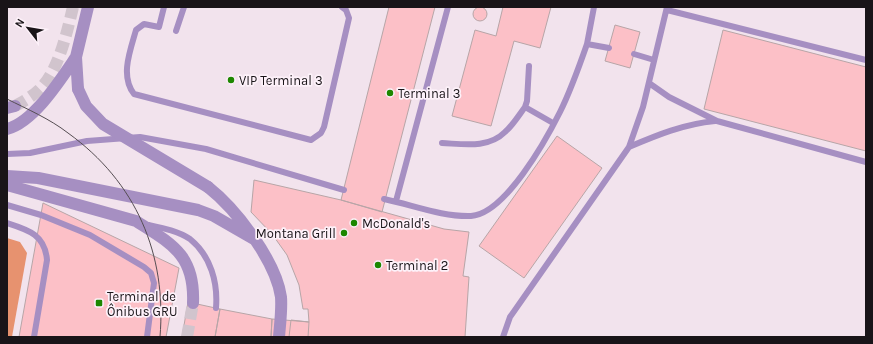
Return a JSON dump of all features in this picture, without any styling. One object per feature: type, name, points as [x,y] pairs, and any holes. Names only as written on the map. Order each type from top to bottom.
[{"type":"street","points":[[88,7],[76,57],[78,89],[82,99],[94,116],[103,124],[219,196],[235,213],[254,239],[273,275],[280,297],[279,337]]},
{"type":"street","points":[[7,129],[26,118],[44,100],[76,57]]},
{"type":"street","points":[[7,176],[38,178],[198,210],[214,216],[254,239]]},
{"type":"street","points":[[7,185],[136,221],[167,241],[183,258],[192,276],[193,303]]},
{"type":"lane","points":[[164,7],[159,26],[144,24],[136,30],[126,75],[129,88],[134,94],[311,140],[321,133],[324,127],[345,39],[349,18],[346,10],[342,7]]},
{"type":"lane","points":[[176,31],[184,7]]},
{"type":"lane","points":[[396,202],[448,7]]},
{"type":"lane","points":[[384,199],[444,214],[472,216],[489,210],[503,199],[537,153],[575,78],[587,44],[594,7]]},
{"type":"lane","points":[[502,337],[510,317],[629,147],[643,107],[667,8],[866,60]]},
{"type":"lane","points":[[587,44],[609,48]]},
{"type":"lane","points":[[634,54],[654,60]]},
{"type":"lane","points":[[442,143],[478,145],[491,141],[505,133],[525,107],[527,101],[529,66]]},
{"type":"lane","points":[[649,83],[669,97],[717,121],[866,162]]},
{"type":"lane","points":[[525,107],[553,123]]},
{"type":"lane","points":[[629,147],[668,130],[696,123],[717,121]]},
{"type":"lane","points":[[7,154],[30,153],[87,141],[140,137],[206,149],[344,190]]},
{"type":"lane","points":[[7,205],[41,215],[90,235],[144,267],[150,273],[154,283],[147,337]]},
{"type":"lane","points":[[136,221],[174,231],[189,239],[200,250],[208,261],[215,278],[217,295],[216,308]]},
{"type":"lane","points":[[7,223],[33,234],[42,240],[46,250],[47,260],[34,337]]},
{"type":"shaded area","points":[[7,238],[20,242],[27,253],[12,337],[7,337]]},
{"type":"building","name":"Terminal 3","points":[[389,7],[435,7],[382,212],[341,200]]},
{"type":"building","points":[[480,7],[485,9],[487,14],[485,19],[480,21],[475,19],[473,14],[475,9]]},
{"type":"building","points":[[503,7],[551,7],[540,48],[514,41],[491,126],[452,116],[475,30],[496,36]]},
{"type":"building","points":[[615,25],[640,32],[630,68],[605,61]]},
{"type":"building","points":[[723,30],[866,67],[866,151],[704,109]]},
{"type":"building","points":[[557,136],[602,168],[524,278],[479,246]]},
{"type":"building","name":"Terminal 2","points":[[254,180],[341,200],[444,229],[469,232],[463,276],[469,277],[465,337],[271,337],[272,319],[309,322],[308,309],[303,309],[299,285],[287,255],[272,234],[251,212]]},
{"type":"building","name":"Terminal de Ônibus GRU","points":[[43,203],[179,268],[166,337],[19,337]]},
{"type":"building","points":[[188,302],[220,309],[215,337],[182,337]]},
{"type":"building","points":[[220,309],[272,319],[271,337],[215,337]]},
{"type":"building","points":[[291,320],[309,322],[308,337],[289,337]]},
{"type":"tunnel","points":[[15,106],[38,91],[53,71],[62,50],[73,7]]},
{"type":"tunnel","points":[[187,337],[193,303]]},
{"type":"tram line","points":[[7,99],[61,128],[92,152],[112,174],[129,197],[142,222],[152,249],[158,277],[161,306],[160,337]]},
{"type":"place","name":"VIP Terminal 3","points":[[231,80]]},
{"type":"place","name":"Terminal 3","points":[[390,93]]},
{"type":"place","name":"McDonald's","points":[[354,223]]},
{"type":"place","name":"Montana Grill","points":[[344,233]]},
{"type":"place","name":"Terminal 2","points":[[378,265]]},
{"type":"place","name":"Terminal de Ônibus GRU","points":[[99,303]]}]
